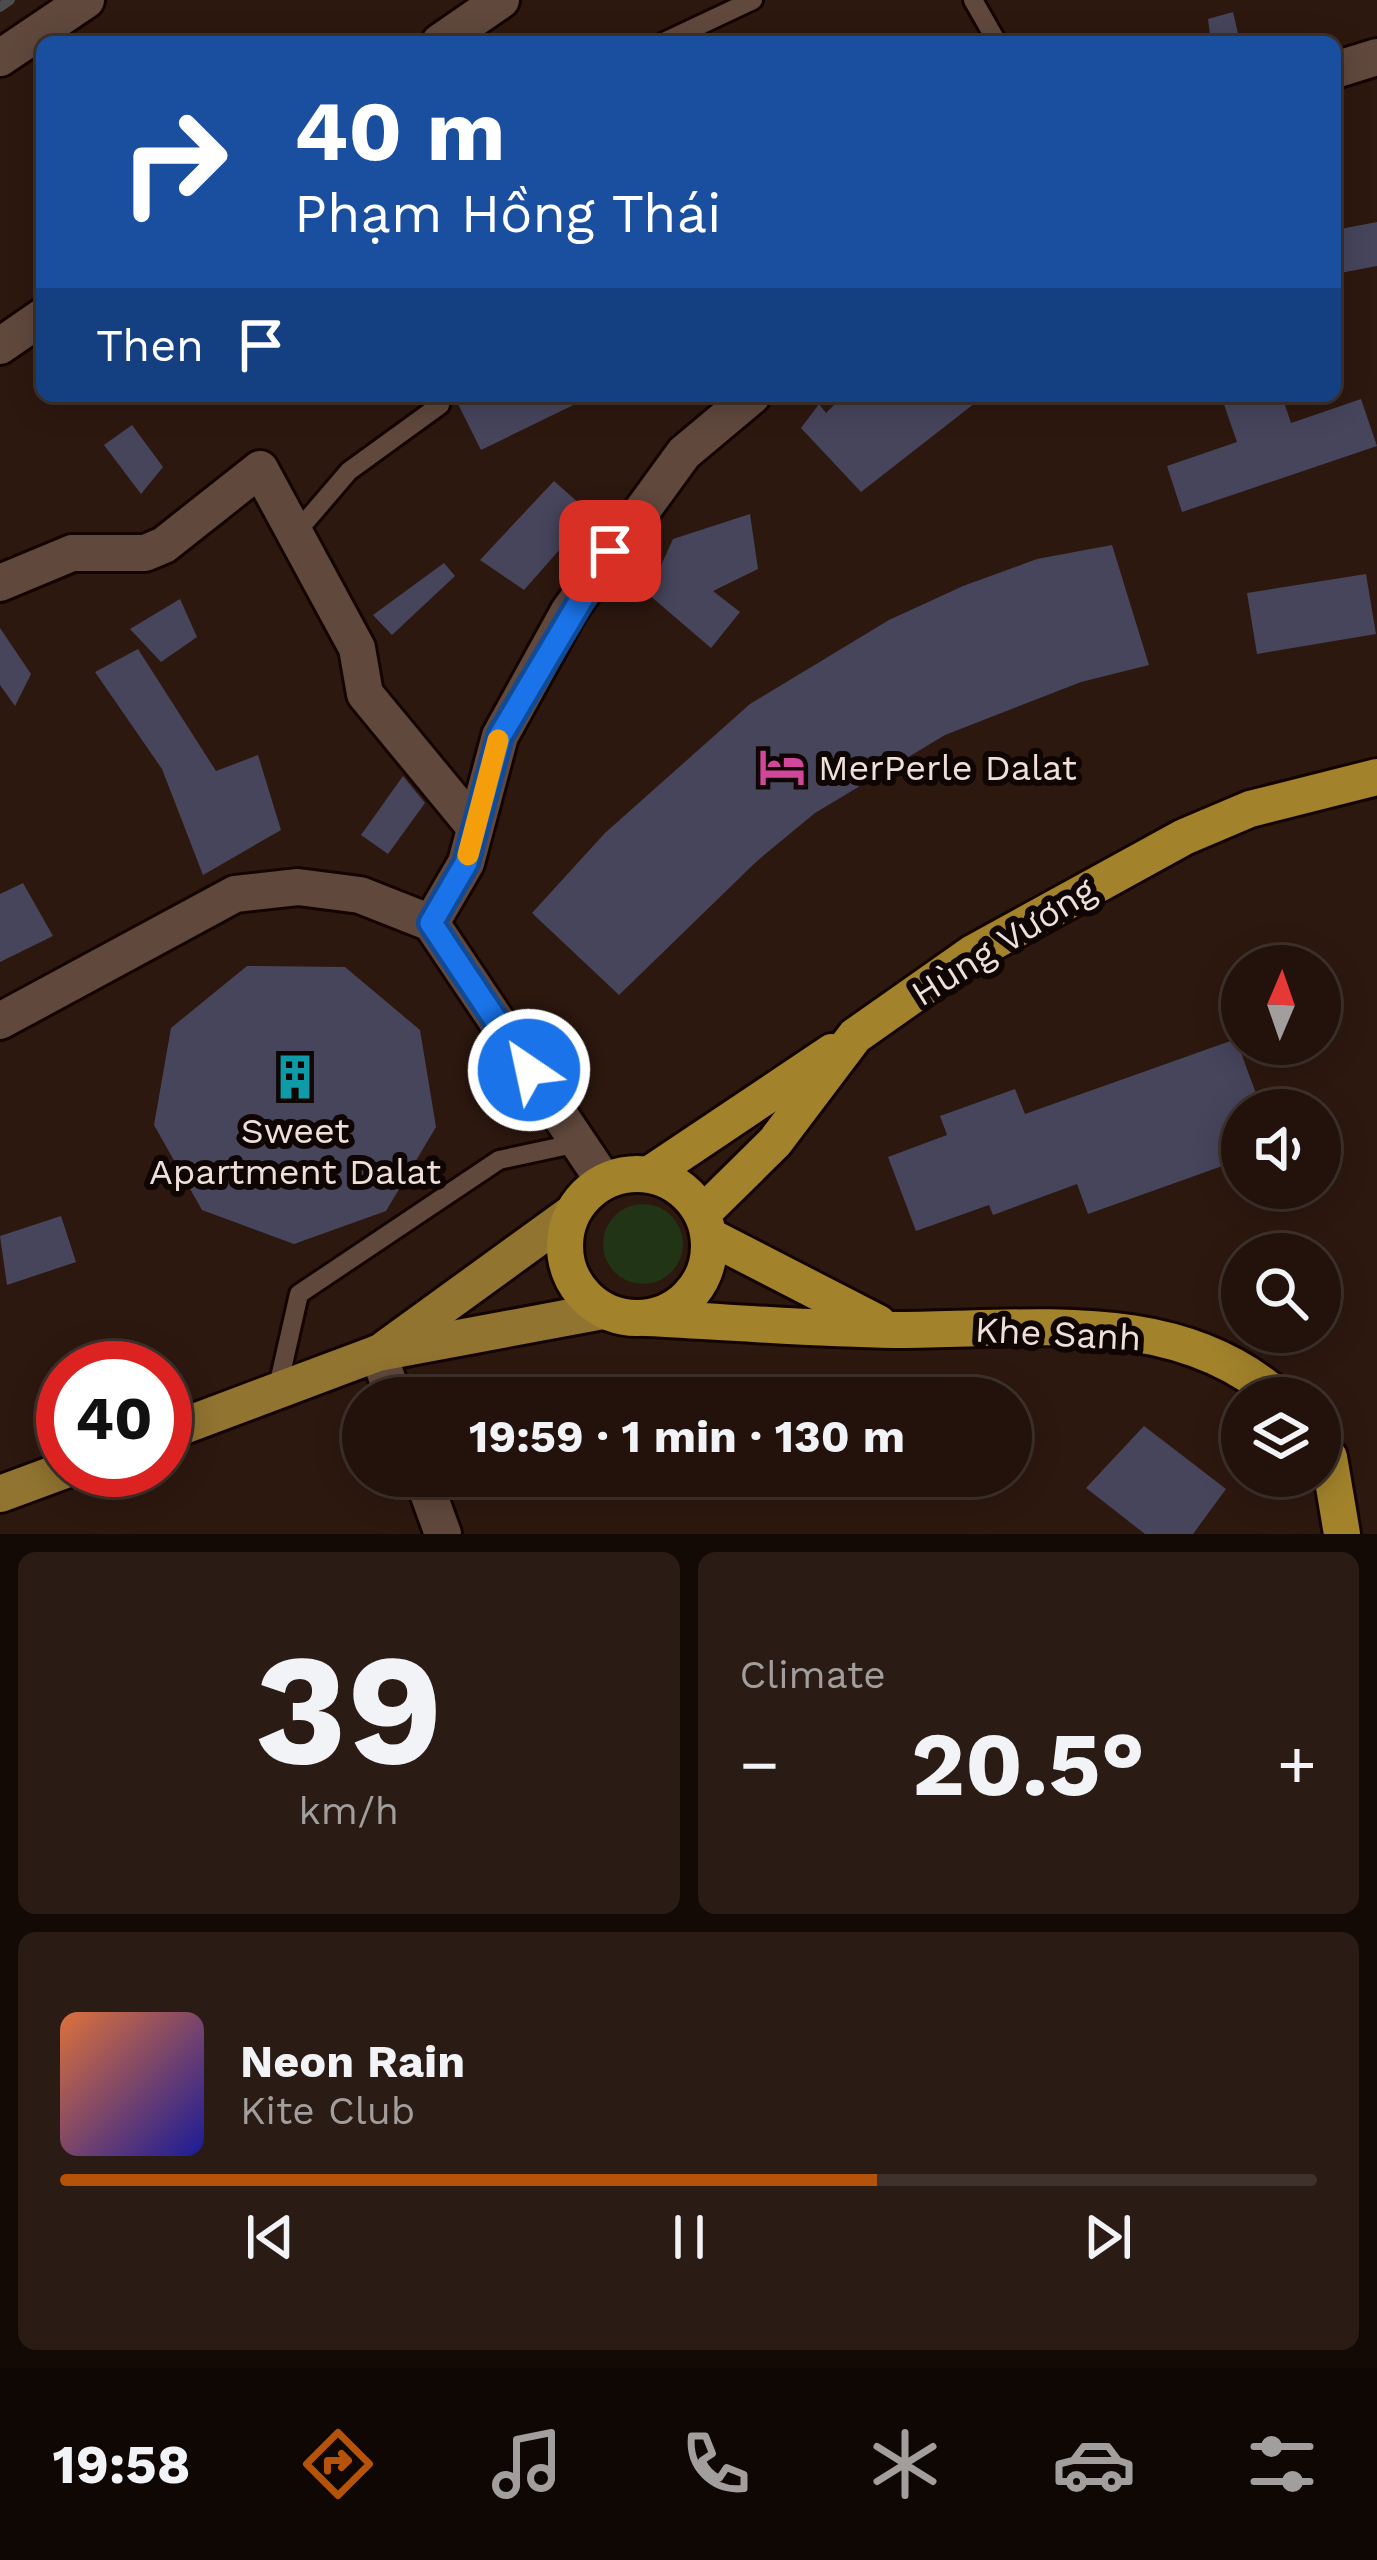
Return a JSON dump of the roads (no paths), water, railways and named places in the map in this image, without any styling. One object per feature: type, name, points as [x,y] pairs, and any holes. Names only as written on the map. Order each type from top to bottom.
[{"type":"highway","name":"Hùng Vương","points":[[706,1225],[855,1036],[973,953],[1184,836],[1250,808],[1377,777]]},
{"type":"highway","points":[[650,1174],[855,1036]]},
{"type":"highway","points":[[650,1174],[671,1180],[706,1225],[701,1280],[688,1298],[647,1318],[603,1311],[572,1279],[564,1257],[572,1213],[604,1181],[650,1174]]},
{"type":"highway","name":"Khe Sanh","points":[[706,1225],[892,1330]]},
{"type":"highway","name":"Khe Sanh","points":[[647,1318],[892,1330],[1072,1326],[1131,1332],[1208,1354],[1255,1377]]},
{"type":"highway","points":[[1335,1497],[1342,1534]]},
{"type":"main road","points":[[378,1353],[572,1213]]},
{"type":"main road","points":[[192,1422],[378,1353],[603,1311]]},
{"type":"main road","points":[[0,1494],[36,1480]]},
{"type":"street","points":[[0,58],[86,0]]},
{"type":"street","points":[[449,36],[501,0]]},
{"type":"street","points":[[1341,68],[1377,57]]},
{"type":"street","points":[[0,346],[36,321]]},
{"type":"street","points":[[431,923],[466,863],[500,736],[569,611],[684,453],[745,402]]},
{"type":"street","points":[[0,584],[72,553],[145,553],[164,545],[260,470],[356,648],[365,694],[473,825]]},
{"type":"street","points":[[0,1021],[235,894],[298,887],[360,895],[431,923],[604,1181]]},
{"type":"street","points":[[378,1353],[387,1377]]},
{"type":"street","points":[[430,1497],[443,1534]]},
{"type":"lane","points":[[677,36],[753,0]]},
{"type":"lane","points":[[973,0],[994,36]]},
{"type":"lane","points":[[295,533],[349,472],[440,405],[437,402]]},
{"type":"lane","points":[[277,1391],[299,1294],[499,1160],[578,1143]]},
{"type":"waterway","points":[[0,7],[10,0]]},
{"type":"place","name":"MerPerle Dalat","points":[[782,767]]},
{"type":"place","name":"Sweet Apartment Dalat","points":[[295,1077]]}]
